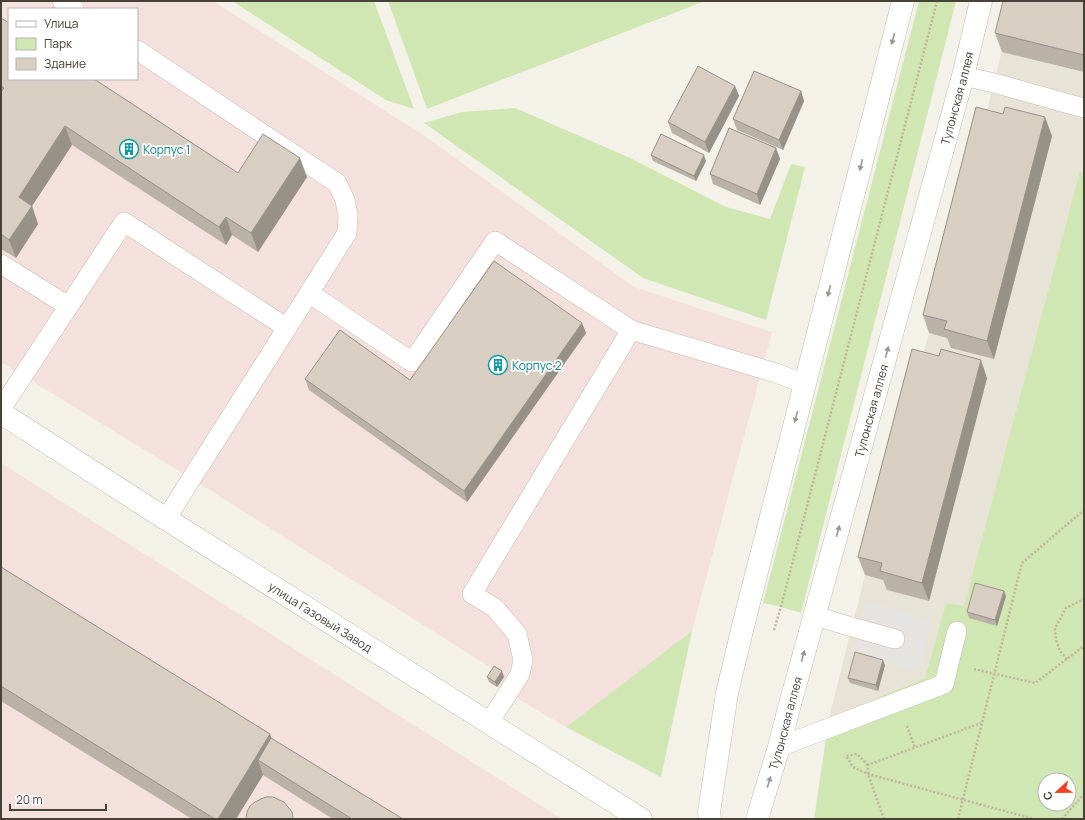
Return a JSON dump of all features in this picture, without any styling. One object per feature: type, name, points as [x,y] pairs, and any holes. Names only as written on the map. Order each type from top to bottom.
[{"type":"street","points":[[710,819],[709,812],[727,693],[903,1]]},
{"type":"street","name":"Тулонская аллея","points":[[757,819],[779,747],[963,76],[981,1]]},
{"type":"street","name":"улица Газовый Завод","points":[[1,413],[641,819]]},
{"type":"lane","points":[[62,1],[72,8]]},
{"type":"lane","points":[[138,51],[337,183],[345,200],[348,216],[347,233],[166,519]]},
{"type":"lane","points":[[963,76],[1084,108]]},
{"type":"lane","points":[[1,409],[124,222],[287,328]]},
{"type":"lane","points":[[309,293],[412,362],[495,242],[630,330],[776,373],[805,384]]},
{"type":"lane","points":[[1,264],[68,306]]},
{"type":"lane","points":[[489,723],[520,674],[523,660],[517,634],[495,608],[472,594],[630,330]]},
{"type":"lane","points":[[814,616],[895,639]]},
{"type":"lane","points":[[779,747],[944,684],[957,631]]},
{"type":"path","points":[[774,630],[937,1]]},
{"type":"path","points":[[958,819],[1022,563],[1084,510]]},
{"type":"path","points":[[1067,659],[1060,651],[1056,640],[1055,628],[1066,608],[1084,599]]},
{"type":"path","points":[[769,629],[780,632]]},
{"type":"path","points":[[949,663],[1035,683],[1084,646]]},
{"type":"path","points":[[868,765],[982,723]]},
{"type":"path","points":[[884,819],[868,774],[868,765],[857,754],[846,756],[853,767],[868,774],[1034,819]]},
{"type":"path","points":[[1062,819],[1084,794]]},
{"type":"shaded area","points":[[1,1],[213,1],[426,137],[634,287],[772,332],[692,631],[566,727],[489,682],[496,671],[205,487],[1,362]]},
{"type":"shaded area","points":[[1014,1],[1084,1],[1084,173],[1080,172],[964,607],[946,603],[925,678],[829,718],[994,83]]},
{"type":"shaded area","points":[[1,463],[562,819],[1,819]]},
{"type":"shaded area","points":[[866,601],[931,620],[918,673],[854,654]]},
{"type":"green space","points":[[232,1],[374,1],[414,109],[386,100]]},
{"type":"green space","points":[[388,1],[705,1],[427,109]]},
{"type":"green space","points":[[919,1],[956,1],[801,613],[763,603]]},
{"type":"green space","points":[[515,108],[628,157],[726,207],[770,219],[791,164],[805,167],[766,320],[643,278],[424,123],[462,112]]},
{"type":"green space","points":[[1080,171],[1084,173],[1084,819],[814,819],[829,718],[925,678],[946,603],[964,606]]},
{"type":"green space","points":[[692,631],[661,777],[566,727]]},
{"type":"building","points":[[1003,1],[1084,1],[1084,55],[995,33]]},
{"type":"building","name":"Корпус 1","points":[[1,18],[8,22],[8,80],[96,80],[238,173],[263,134],[300,158],[251,233],[226,217],[219,227],[65,126],[19,197],[32,206],[9,240],[1,234],[1,92],[4,88],[1,86]]},
{"type":"building","points":[[698,66],[735,86],[705,142],[668,122]]},
{"type":"building","points":[[754,71],[801,91],[779,140],[733,119]]},
{"type":"building","points":[[976,107],[1003,114],[1005,107],[1045,117],[987,341],[944,329],[947,321],[923,315]]},
{"type":"building","points":[[729,128],[776,148],[757,194],[710,174]]},
{"type":"building","points":[[661,134],[704,155],[694,176],[651,155]]},
{"type":"building","name":"Корпус 2","points":[[494,261],[582,323],[464,491],[305,379],[340,330],[410,380]]},
{"type":"building","points":[[912,349],[939,356],[941,349],[981,360],[922,583],[880,571],[882,563],[858,557]]},
{"type":"building","points":[[1,567],[270,734],[218,819],[215,819],[1,686]]},
{"type":"building","points":[[975,583],[1004,591],[995,620],[967,612]]},
{"type":"building","points":[[855,652],[883,660],[876,685],[848,678]]},
{"type":"building","points":[[494,666],[502,671],[495,682],[487,677]]},
{"type":"building","points":[[271,738],[403,819],[352,819],[258,760]]},
{"type":"building","points":[[266,797],[273,797],[284,802],[292,812],[293,819],[246,819],[250,806]]},
{"type":"place","name":"Корпус 1","points":[[129,149]]},
{"type":"place","name":"Корпус 2","points":[[498,365]]}]
